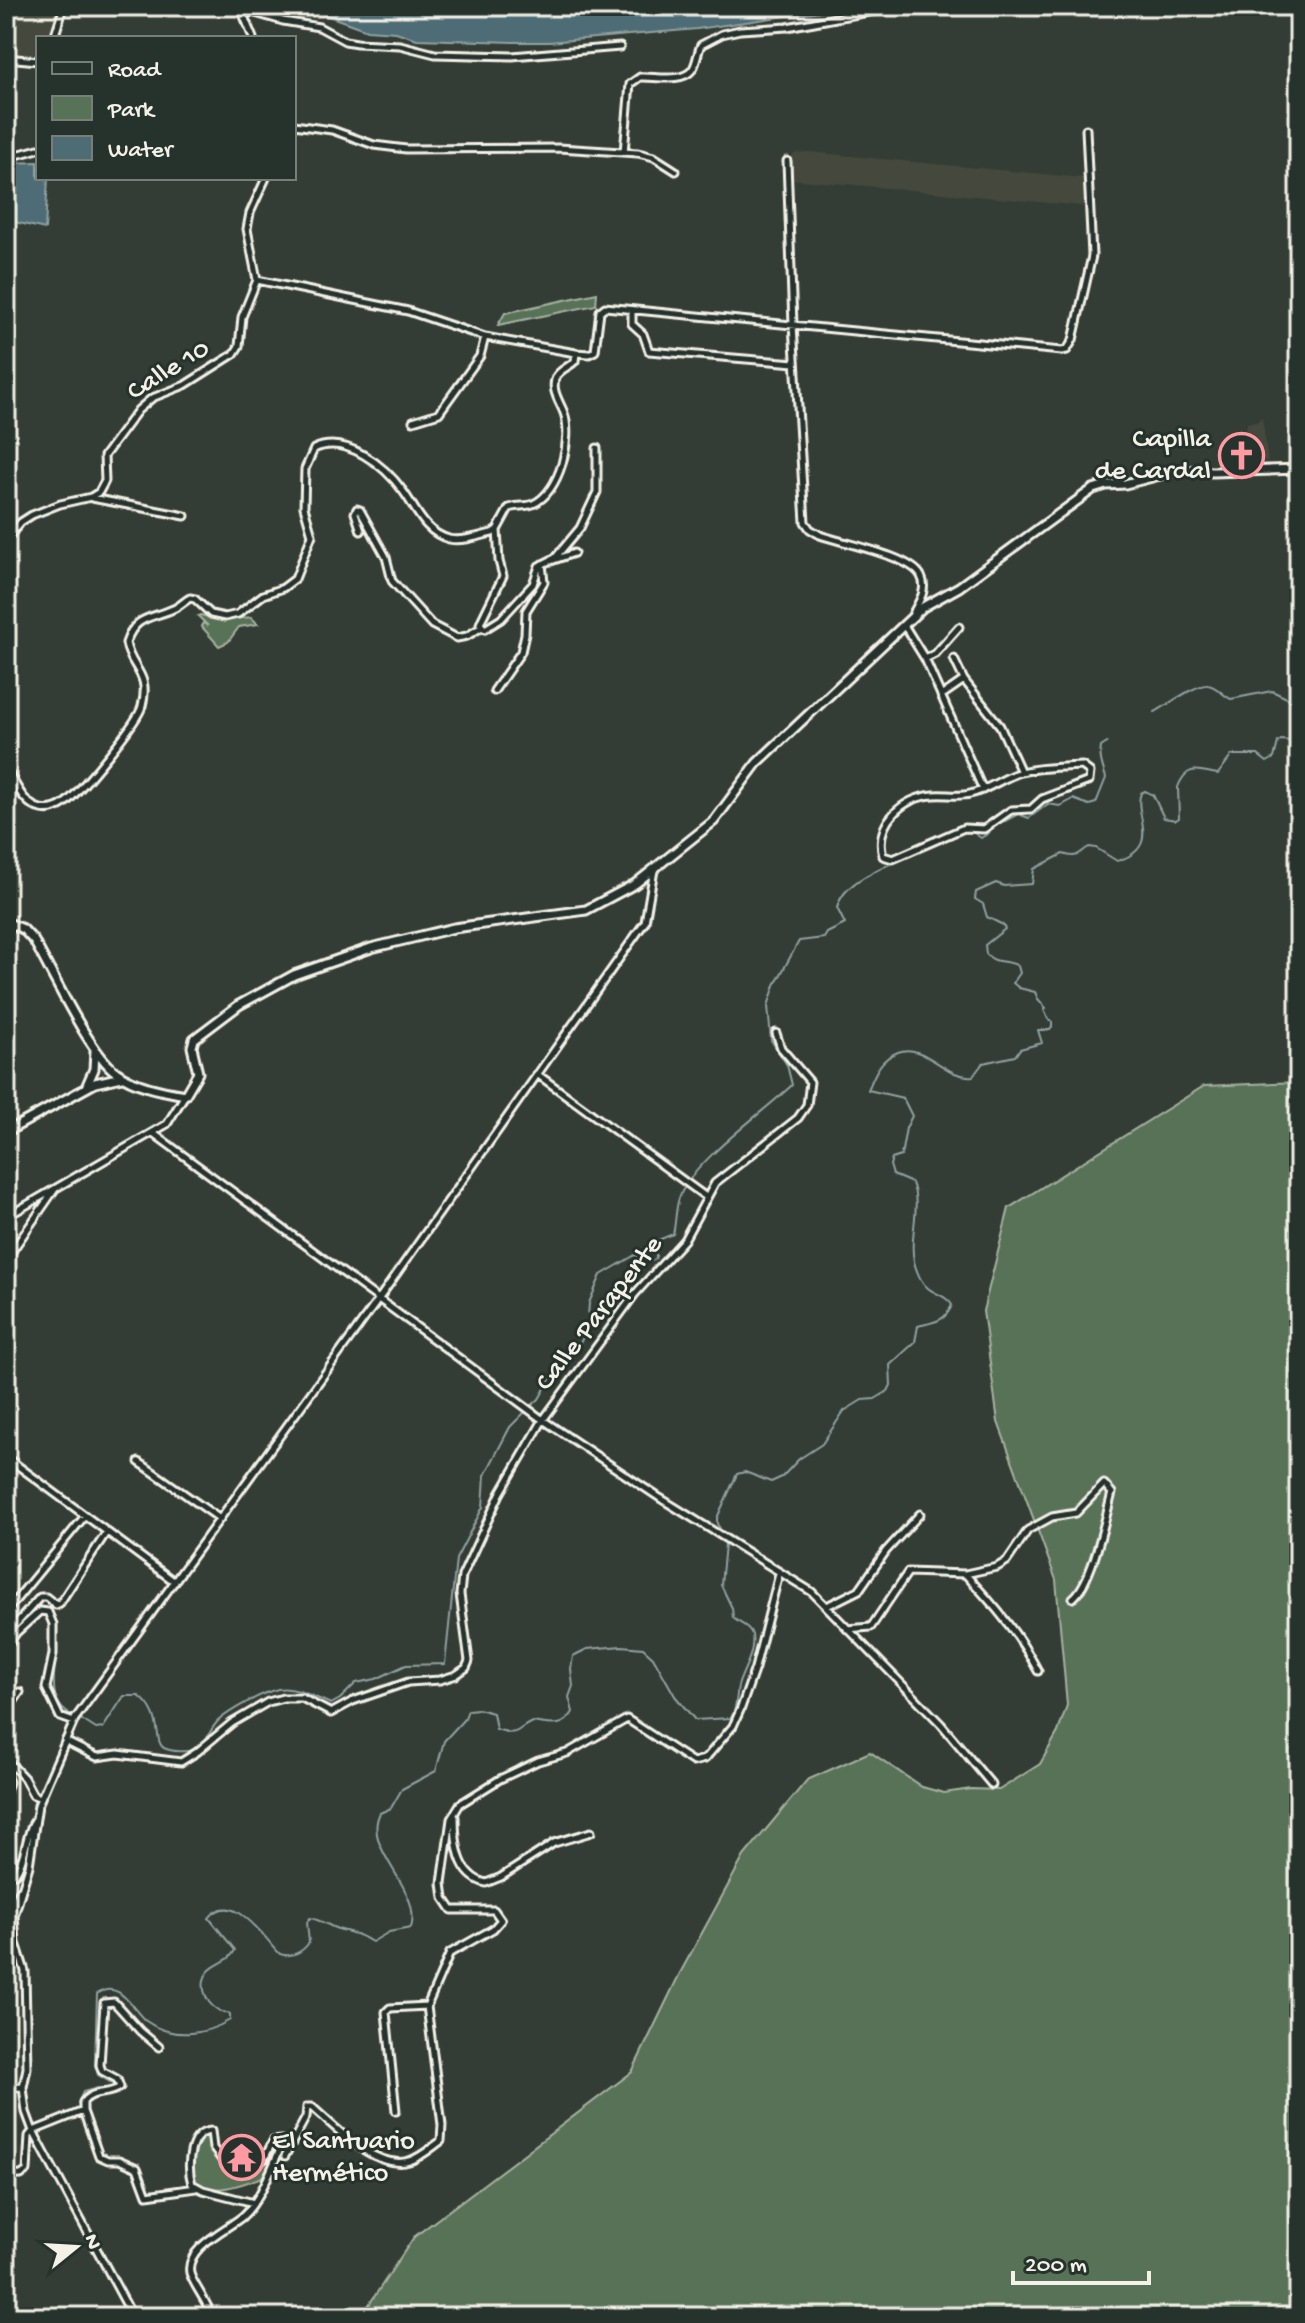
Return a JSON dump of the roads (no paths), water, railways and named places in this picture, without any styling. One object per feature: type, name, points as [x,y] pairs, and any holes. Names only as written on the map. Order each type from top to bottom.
[{"type":"street","points":[[55,36],[64,6]]},
{"type":"street","points":[[624,152],[633,79],[689,74],[701,45],[722,34],[787,27],[901,6]]},
{"type":"street","points":[[240,8],[252,36]]},
{"type":"street","points":[[240,8],[283,21],[319,27],[345,41],[400,45],[435,54],[512,56],[620,47]]},
{"type":"street","points":[[6,58],[36,61]]},
{"type":"street","points":[[296,125],[332,130],[374,145],[406,149],[559,148],[649,155],[676,171]]},
{"type":"street","points":[[265,180],[250,213],[247,229],[257,280],[408,311],[485,337],[591,354],[595,351],[601,308],[1067,350],[1073,340],[1092,256],[1086,129]]},
{"type":"street","points":[[6,158],[36,150]]},
{"type":"street","points":[[787,161],[805,522],[820,535],[903,562],[915,570],[921,576],[923,591],[906,623]]},
{"type":"street","name":"Calle 10","points":[[91,497],[99,492],[105,481],[104,456],[138,410],[152,398],[185,385],[234,354],[239,346],[242,317],[257,280]]},
{"type":"street","points":[[632,310],[632,324],[643,334],[647,350],[651,352],[795,363]]},
{"type":"street","points":[[413,421],[439,413],[480,356],[485,337]]},
{"type":"street","points":[[482,627],[480,624],[490,597],[503,579],[497,530],[509,508],[534,503],[557,480],[567,424],[554,381],[575,361],[576,353]]},
{"type":"street","points":[[6,768],[31,804],[42,809],[68,801],[127,733],[141,710],[144,680],[126,643],[138,623],[154,614],[176,608],[190,598],[215,616],[234,615],[246,610],[263,595],[290,584],[302,565],[312,535],[305,515],[304,495],[305,469],[314,449],[328,444],[339,445],[370,459],[393,478],[423,522],[435,533],[454,539],[497,530]]},
{"type":"street","points":[[550,561],[577,533],[597,492],[597,448]]},
{"type":"street","points":[[6,1217],[171,1121],[198,1073],[192,1051],[194,1039],[239,1005],[294,975],[371,948],[454,928],[586,910],[626,890],[714,821],[757,763],[931,601],[959,587],[1093,489],[1179,470],[1299,469]]},
{"type":"street","points":[[6,540],[21,522],[32,515],[91,497],[185,516]]},
{"type":"street","points":[[361,531],[355,513],[357,509],[386,557],[392,581],[437,629],[457,638],[482,627],[488,628],[501,619],[533,584],[537,568],[574,553]]},
{"type":"street","points":[[494,691],[521,652],[526,611],[544,582],[542,564]]},
{"type":"street","points":[[906,623],[983,790]]},
{"type":"street","points":[[925,659],[935,654],[959,627]]},
{"type":"street","points":[[954,659],[964,680],[995,718],[1021,772]]},
{"type":"street","points":[[941,696],[964,680]]},
{"type":"street","points":[[1082,766],[1088,769],[1091,776],[1084,784],[1042,799],[1031,809],[1011,810],[984,829],[964,828],[905,855],[893,859],[883,856],[883,827],[902,806],[922,796],[968,795],[1021,772],[1082,766]]},
{"type":"street","points":[[133,2317],[33,2131],[26,2112],[23,2087],[27,2068],[25,1971],[13,1925],[25,1882],[41,1798],[74,1722],[645,922],[654,870]]},
{"type":"street","points":[[6,922],[23,929],[34,941],[95,1049],[111,1068],[124,1077],[159,1090],[185,1095]]},
{"type":"street","name":"Calle Parapente","points":[[65,1741],[97,1757],[118,1754],[181,1762],[242,1715],[268,1702],[298,1698],[331,1713],[353,1701],[408,1682],[440,1680],[466,1668],[469,1661],[460,1594],[462,1576],[494,1505],[543,1420],[635,1294],[684,1240],[706,1197],[721,1177],[798,1118],[807,1105],[810,1082],[781,1048],[776,1033]]},
{"type":"street","points":[[85,1088],[94,1069],[95,1049]]},
{"type":"street","points":[[537,1074],[706,1197]]},
{"type":"street","points":[[6,1132],[85,1088],[104,1080],[124,1077]]},
{"type":"street","points":[[153,1133],[543,1420],[779,1574],[812,1592],[941,1724],[992,1785]]},
{"type":"street","points":[[6,1260],[55,1189]]},
{"type":"street","points":[[6,1457],[175,1582]]},
{"type":"street","points":[[139,1462],[220,1519]]},
{"type":"street","points":[[6,1474],[15,1463]]},
{"type":"street","points":[[846,1629],[871,1627],[908,1572],[965,1574],[1002,1564],[1028,1530],[1052,1517],[1073,1515],[1104,1484],[1112,1493],[1107,1512],[1089,1570],[1073,1598]]},
{"type":"street","points":[[827,1606],[859,1590],[886,1551],[920,1514]]},
{"type":"street","points":[[6,1612],[84,1517]]},
{"type":"street","points":[[16,1624],[40,1597],[46,1597],[56,1605],[60,1603],[106,1533]]},
{"type":"street","points":[[285,2156],[306,2117],[307,2107],[312,2107],[360,2147],[386,2161],[412,2161],[441,2141],[442,2125],[427,2006],[450,1953],[493,1929],[501,1920],[494,1910],[452,1910],[444,1898],[445,1857],[455,1812],[460,1804],[500,1779],[538,1761],[567,1753],[627,1719],[693,1762],[705,1759],[733,1726],[741,1708],[755,1668],[779,1574]]},
{"type":"street","points":[[965,1574],[995,1605],[1022,1640],[1038,1671]]},
{"type":"street","points":[[6,1647],[40,1611],[50,1613],[53,1654],[47,1692],[60,1717],[74,1722]]},
{"type":"street","points":[[6,1712],[20,1692]]},
{"type":"street","points":[[6,1759],[24,1778],[33,1795],[41,1798]]},
{"type":"street","points":[[6,1773],[9,1782],[6,1792]]},
{"type":"street","points":[[455,1812],[455,1839],[459,1856],[470,1874],[481,1882],[501,1877],[554,1843],[591,1832]]},
{"type":"street","points":[[6,1849],[12,1858],[9,1872],[15,1874],[22,1863],[30,1826],[36,1820]]},
{"type":"street","points":[[6,1917],[25,1882]]},
{"type":"street","points":[[159,2047],[114,2002],[104,2003],[100,2065],[102,2071],[117,2079],[120,2087],[117,2091],[90,2095],[83,2102],[83,2111],[99,2156],[137,2168],[147,2195],[196,2188],[254,2203]]},
{"type":"street","points":[[396,2111],[386,2012],[390,2008],[427,2006]]},
{"type":"street","points":[[6,2088],[23,2087]]},
{"type":"street","points":[[6,2176],[21,2175],[27,2171],[29,2136],[33,2131],[83,2111]]},
{"type":"street","points":[[196,2188],[189,2173],[193,2141],[198,2136],[211,2131],[213,2148],[225,2164]]},
{"type":"street","points":[[212,2317],[205,2297],[190,2273],[193,2256],[217,2232],[241,2218],[254,2203],[282,2145],[281,2140],[273,2141],[264,2159],[257,2163]]},
{"type":"water","points":[[301,6],[432,6],[450,11],[587,15],[656,6],[855,6],[697,29],[549,42],[513,42],[417,39],[396,32],[367,30]]},
{"type":"water","points":[[36,162],[36,180],[48,180],[45,229],[6,220],[8,163]]},
{"type":"waterway","points":[[1155,712],[1203,685],[1214,687],[1231,699],[1272,691],[1289,699],[1299,698]]},
{"type":"waterway","points":[[725,1536],[717,1524],[717,1518],[737,1474],[745,1472],[771,1482],[782,1477],[799,1459],[822,1444],[844,1411],[862,1400],[875,1399],[888,1391],[891,1385],[890,1365],[915,1342],[918,1326],[942,1318],[952,1305],[925,1286],[917,1271],[913,1249],[915,1193],[912,1183],[893,1175],[890,1165],[892,1159],[901,1156],[906,1128],[912,1116],[903,1098],[868,1090],[882,1063],[898,1052],[917,1052],[954,1073],[973,1076],[983,1063],[1015,1056],[1020,1049],[1042,1043],[1038,1030],[1050,1030],[1052,1027],[1044,1010],[1046,1008],[1035,992],[1013,983],[1020,973],[1018,966],[994,960],[986,954],[985,945],[1005,929],[987,917],[983,904],[975,899],[976,892],[996,883],[1004,886],[1032,884],[1034,869],[1063,854],[1075,856],[1089,847],[1117,861],[1131,855],[1143,839],[1141,793],[1145,791],[1153,795],[1164,818],[1176,820],[1179,818],[1178,787],[1190,771],[1218,774],[1232,755],[1258,755],[1267,762],[1274,758],[1281,740],[1299,742]]},
{"type":"waterway","points":[[997,822],[1018,814],[1029,818],[1048,804],[1060,806],[1073,799],[1089,805],[1096,803],[1106,778],[1101,747],[1107,743]]},
{"type":"waterway","points":[[971,831],[981,838],[989,833],[992,826]]},
{"type":"waterway","points":[[530,1407],[539,1399],[552,1376],[574,1354],[587,1330],[589,1303],[601,1275],[635,1255],[652,1261],[656,1258],[656,1241],[673,1234],[679,1198],[698,1169],[792,1085],[787,1065],[771,1040],[768,1006],[775,985],[799,941],[824,938],[827,933],[845,924],[837,908],[849,889],[869,874],[913,853]]},
{"type":"waterway","points":[[79,1718],[96,1729],[103,1728],[124,1696],[139,1696],[152,1711],[161,1745],[171,1750],[192,1751],[202,1745],[223,1717],[246,1702],[272,1691],[291,1689],[331,1704],[356,1683],[376,1679],[406,1665],[445,1664],[456,1559],[483,1507],[485,1475],[510,1427],[525,1412]]},
{"type":"waterway","points":[[78,2103],[83,2092],[115,2088],[98,2075],[95,2065],[97,1994],[105,1990],[119,1993],[146,2021],[177,2033],[199,2032],[230,2020],[230,2014],[213,2006],[204,1991],[206,1975],[235,1950],[209,1918],[218,1910],[238,1912],[284,1955],[296,1954],[309,1943],[307,1922],[310,1918],[372,1942],[389,1932],[411,1928],[409,1898],[385,1855],[376,1827],[380,1813],[391,1808],[402,1789],[436,1771],[444,1741],[465,1718],[468,1710],[493,1713],[496,1729],[510,1732],[517,1732],[532,1722],[560,1724],[573,1712],[569,1697],[573,1686],[573,1656],[587,1649],[622,1646],[643,1648],[653,1657],[675,1696],[695,1720],[731,1718],[738,1686],[750,1655],[752,1635],[749,1629],[733,1618],[732,1608],[721,1585],[725,1544]]},
{"type":"waterway","points":[[49,1603],[55,1624]]},
{"type":"waterway","points":[[6,1637],[36,1605]]},
{"type":"waterway","points":[[55,1647],[55,1695],[58,1703],[73,1716]]},
{"type":"place","name":"Capilla de Cardal","points":[[1242,456]]},
{"type":"place","name":"El Santuario Hermético","points":[[241,2158]]}]
